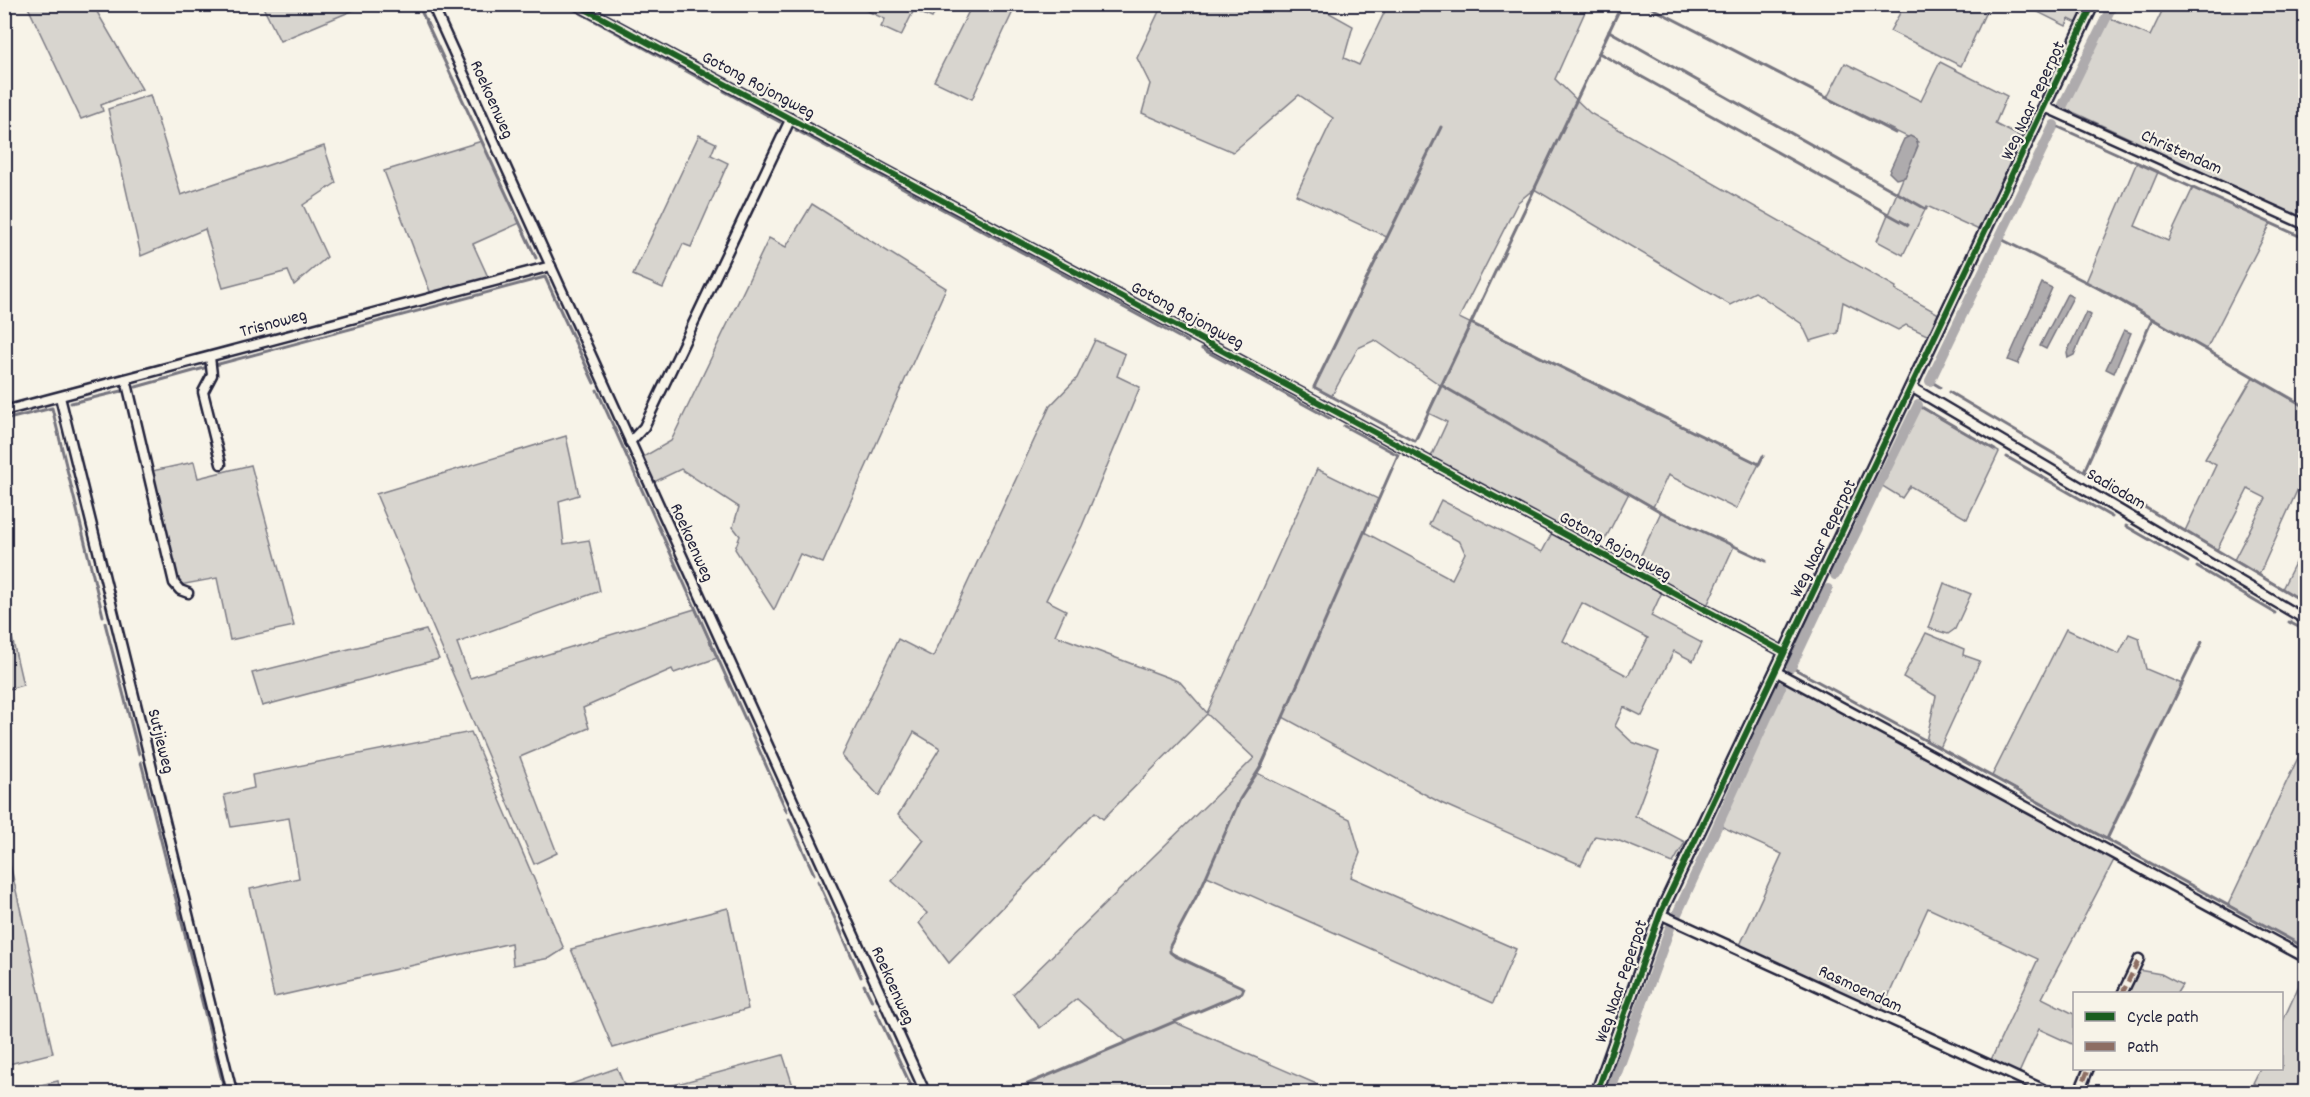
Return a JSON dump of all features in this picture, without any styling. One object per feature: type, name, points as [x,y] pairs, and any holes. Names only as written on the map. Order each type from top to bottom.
[{"type":"street","name":"Roekoenweg","points":[[432,4],[925,1092]]},
{"type":"street","name":"Gotong Rojongweg","points":[[576,4],[1784,652]]},
{"type":"street","name":"Weg Naar Peperpot","points":[[1597,1092],[1660,914],[2094,4]]},
{"type":"street","name":"Christendam","points":[[2045,107],[2306,225]]},
{"type":"street","points":[[630,442],[644,427],[791,118]]},
{"type":"street","name":"Trisnoweg","points":[[4,411],[551,266]]},
{"type":"street","points":[[210,357],[212,375],[203,392],[221,464]]},
{"type":"street","points":[[126,379],[174,583],[180,590],[188,593]]},
{"type":"street","name":"Sadiodam","points":[[1911,387],[2306,620]]},
{"type":"street","name":"Sutjieweg","points":[[60,397],[232,1092]]},
{"type":"street","points":[[1775,671],[2306,957]]},
{"type":"street","name":"Rasmoendam","points":[[1660,914],[2049,1092]]},
{"type":"street","points":[[2122,992],[2139,959]]},
{"type":"street","points":[[2079,1092],[2088,1070]]},
{"type":"shaded area","points":[[868,4],[939,5],[932,18],[914,10],[901,36],[881,27],[885,19],[865,10]]},
{"type":"shaded area","points":[[1905,4],[1989,5],[1961,66],[1890,31]]},
{"type":"shaded area","points":[[27,5],[93,5],[142,89],[101,105],[103,111],[81,119]]},
{"type":"shaded area","points":[[262,5],[366,5],[280,41]]},
{"type":"shaded area","points":[[972,5],[1016,5],[972,99],[934,81]]},
{"type":"shaded area","points":[[1162,5],[1327,5],[1324,10],[1353,26],[1344,58],[1359,65],[1388,5],[1588,5],[1555,79],[1590,113],[1896,287],[1895,290],[1939,314],[1929,336],[1906,325],[1898,330],[1843,302],[1838,333],[1810,341],[1802,324],[1755,292],[1730,305],[1534,189],[1518,202],[1459,318],[1759,464],[1736,509],[1668,475],[1653,507],[1629,493],[1600,549],[1431,457],[1447,422],[1428,413],[1440,385],[1375,340],[1358,348],[1331,397],[1314,387],[1387,237],[1296,195],[1333,118],[1299,95],[1233,152],[1142,113],[1150,84],[1137,58]]},
{"type":"shaded area","points":[[2024,5],[2086,5],[2077,23],[2069,19],[2066,26]]},
{"type":"shaded area","points":[[2165,5],[2305,5],[2306,207],[2300,217],[2062,107],[2107,17],[2150,36]]},
{"type":"shaded area","points":[[1940,62],[2007,96],[1995,124],[2023,138],[1979,230],[1927,206],[1903,255],[1877,241],[1918,142],[1827,98],[1845,63],[1921,101]]},
{"type":"shaded area","points":[[150,95],[181,195],[324,146],[336,183],[303,205],[327,257],[294,285],[288,271],[223,288],[205,229],[141,256],[108,109]]},
{"type":"shaded area","points":[[699,135],[716,143],[711,155],[728,163],[691,247],[683,244],[663,288],[633,275]]},
{"type":"shaded area","points":[[1910,136],[1916,139],[1918,146],[1905,177],[1896,179],[1889,172],[1904,139]]},
{"type":"shaded area","points":[[482,141],[520,223],[473,244],[489,279],[431,294],[384,171]]},
{"type":"shaded area","points":[[2137,162],[2158,172],[2135,226],[2168,241],[2193,188],[2271,223],[2206,350],[2086,282]]},
{"type":"shaded area","points":[[812,204],[946,288],[823,563],[800,554],[774,610],[735,549],[740,536],[733,527],[739,507],[681,469],[654,482],[643,457],[671,441],[769,238],[786,247]]},
{"type":"shaded area","points":[[2042,283],[2052,288],[2018,364],[2008,360]]},
{"type":"shaded area","points":[[2067,294],[2073,297],[2046,349],[2040,346]]},
{"type":"shaded area","points":[[2086,312],[2091,315],[2074,355],[2068,358],[2067,352]]},
{"type":"shaded area","points":[[2124,330],[2131,333],[2114,373],[2106,369]]},
{"type":"shaded area","points":[[1095,340],[1125,354],[1117,376],[1140,387],[1082,526],[1046,600],[1066,610],[1055,635],[1180,682],[1207,713],[1317,469],[1378,499],[1364,532],[1452,579],[1465,553],[1460,542],[1429,525],[1441,500],[1542,552],[1553,531],[1662,592],[1651,616],[1702,643],[1693,661],[1674,651],[1642,716],[1624,707],[1615,726],[1632,742],[1659,752],[1635,816],[1685,842],[1673,863],[1617,840],[1595,836],[1581,865],[1441,803],[1283,717],[1257,773],[1350,819],[1360,853],[1351,877],[1516,949],[1493,1003],[1207,876],[1170,946],[1170,952],[1244,988],[1242,993],[1174,1022],[1335,1092],[1009,1092],[1127,1042],[1077,999],[1040,1028],[1013,994],[1254,758],[1207,714],[1103,819],[1095,812],[949,963],[919,923],[927,913],[892,881],[924,840],[898,815],[940,748],[914,732],[879,796],[842,756],[898,639],[933,657],[1050,406],[1077,378]],"holes":[[[1582,603],[1648,638],[1628,676],[1563,641]]]},
{"type":"shaded area","points":[[2253,377],[2306,407],[2305,473],[2259,575],[2234,560],[2266,498],[2248,489],[2217,550],[2185,531],[2216,465],[2205,459]]},
{"type":"shaded area","points":[[1919,406],[1999,452],[1967,519],[1910,486],[1902,498],[1879,484]]},
{"type":"shaded area","points":[[566,436],[579,495],[559,501],[564,544],[589,540],[600,591],[457,643],[470,678],[695,609],[717,658],[674,673],[672,669],[583,708],[589,728],[520,757],[557,853],[534,864],[376,494]]},
{"type":"shaded area","points":[[194,462],[198,478],[251,465],[294,626],[230,640],[217,578],[180,585],[152,471]]},
{"type":"shaded area","points":[[1661,512],[1734,546],[1706,608],[1639,570],[1638,561]]},
{"type":"shaded area","points":[[2305,543],[2305,589],[2300,600],[2282,589]]},
{"type":"shaded area","points":[[1944,583],[1971,594],[1955,629],[1948,634],[1928,628]]},
{"type":"shaded area","points":[[4,603],[23,685],[5,690],[4,690]]},
{"type":"shaded area","points":[[2066,629],[2119,654],[2129,634],[2139,638],[2146,669],[2182,684],[2107,839],[1992,776]]},
{"type":"shaded area","points":[[426,630],[439,659],[262,706],[252,673]]},
{"type":"shaded area","points":[[1926,633],[1964,649],[1963,655],[1980,661],[1940,748],[1926,741],[1936,696],[1903,677]]},
{"type":"shaded area","points":[[1784,681],[2114,860],[2042,998],[2073,1014],[2073,1045],[2039,1029],[2019,1073],[1991,1060],[2038,959],[1928,908],[1882,1010],[1740,945],[1782,854],[1718,825]]},
{"type":"shaded area","points":[[471,732],[564,949],[550,958],[513,965],[511,943],[274,997],[250,889],[299,878],[289,818],[231,827],[224,795],[254,788],[252,775]]},
{"type":"shaded area","points":[[2305,743],[2305,948],[2228,905]]},
{"type":"shaded area","points":[[5,842],[53,1053],[4,1065]]},
{"type":"shaded area","points":[[728,908],[748,1009],[613,1048],[571,949]]},
{"type":"shaded area","points":[[2138,970],[2161,974],[2182,985],[2178,992],[2127,992]]},
{"type":"shaded area","points":[[2305,972],[2305,1092],[2274,1092],[2253,1083],[2260,1070],[2283,1070],[2283,1021]]},
{"type":"shaded area","points":[[783,1055],[795,1092],[648,1092]]},
{"type":"shaded area","points":[[617,1068],[627,1092],[549,1092]]},
{"type":"shaded area","points":[[58,1081],[60,1092],[11,1092]]},
{"type":"waterway","points":[[418,4],[536,258]]},
{"type":"waterway","points":[[564,4],[710,84]]},
{"type":"waterway","points":[[1441,127],[1314,387],[1415,441],[1622,4]]},
{"type":"waterway","points":[[1644,4],[1895,133]]},
{"type":"waterway","points":[[2062,107],[2113,4]]},
{"type":"waterway","points":[[1609,31],[1926,209]]},
{"type":"waterway","points":[[1599,53],[1908,225]]},
{"type":"waterway","points":[[724,91],[780,122]]},
{"type":"waterway","points":[[2054,125],[2306,239]]},
{"type":"waterway","points":[[1930,381],[2054,125]]},
{"type":"waterway","points":[[796,130],[1188,342]]},
{"type":"waterway","points":[[1999,238],[2104,291],[2306,407]]},
{"type":"waterway","points":[[215,365],[545,277],[594,383]]},
{"type":"waterway","points":[[2084,471],[2152,320]]},
{"type":"waterway","points":[[1471,323],[1759,464],[1763,456]]},
{"type":"waterway","points":[[1202,349],[1331,419]]},
{"type":"waterway","points":[[136,387],[208,367]]},
{"type":"waterway","points":[[1930,381],[1940,387]]},
{"type":"waterway","points":[[1441,385],[1661,512],[1766,561]]},
{"type":"waterway","points":[[597,390],[787,812]]},
{"type":"waterway","points":[[71,403],[122,391]]},
{"type":"waterway","points":[[1949,392],[2102,482]]},
{"type":"waterway","points":[[1918,405],[1995,450]]},
{"type":"waterway","points":[[1876,490],[1918,405]]},
{"type":"waterway","points":[[4,420],[52,408],[103,616]]},
{"type":"waterway","points":[[1009,1092],[1242,993],[1244,988],[1175,956],[1170,952],[1170,946],[1202,886],[1240,799],[1262,765],[1398,455],[1344,426]]},
{"type":"waterway","points":[[2007,457],[2112,517]]},
{"type":"waterway","points":[[2109,486],[2306,603]]},
{"type":"waterway","points":[[1860,523],[1874,494]]},
{"type":"waterway","points":[[2126,526],[2188,562]]},
{"type":"waterway","points":[[1835,575],[1858,528]]},
{"type":"waterway","points":[[2197,567],[2275,613]]},
{"type":"waterway","points":[[1791,667],[1828,589]]},
{"type":"waterway","points":[[2289,622],[2306,631]]},
{"type":"waterway","points":[[105,623],[139,754]]},
{"type":"waterway","points":[[2107,839],[2202,642]]},
{"type":"waterway","points":[[1791,667],[2306,948]]},
{"type":"waterway","points":[[1677,914],[1781,687]]},
{"type":"waterway","points":[[141,762],[225,1092]]},
{"type":"waterway","points":[[789,819],[814,874]]},
{"type":"waterway","points":[[818,881],[861,977]]},
{"type":"waterway","points":[[1610,1092],[1670,928]]},
{"type":"waterway","points":[[864,985],[872,1001]]},
{"type":"waterway","points":[[875,1009],[912,1088]]},
{"type":"marked path","points":[[2123,992],[2139,959]]},
{"type":"marked path","points":[[2079,1092],[2088,1070]]},
{"type":"cycle path","points":[[576,4],[1784,652]]},
{"type":"cycle path","points":[[1597,1092],[1660,914],[2093,4]]}]
